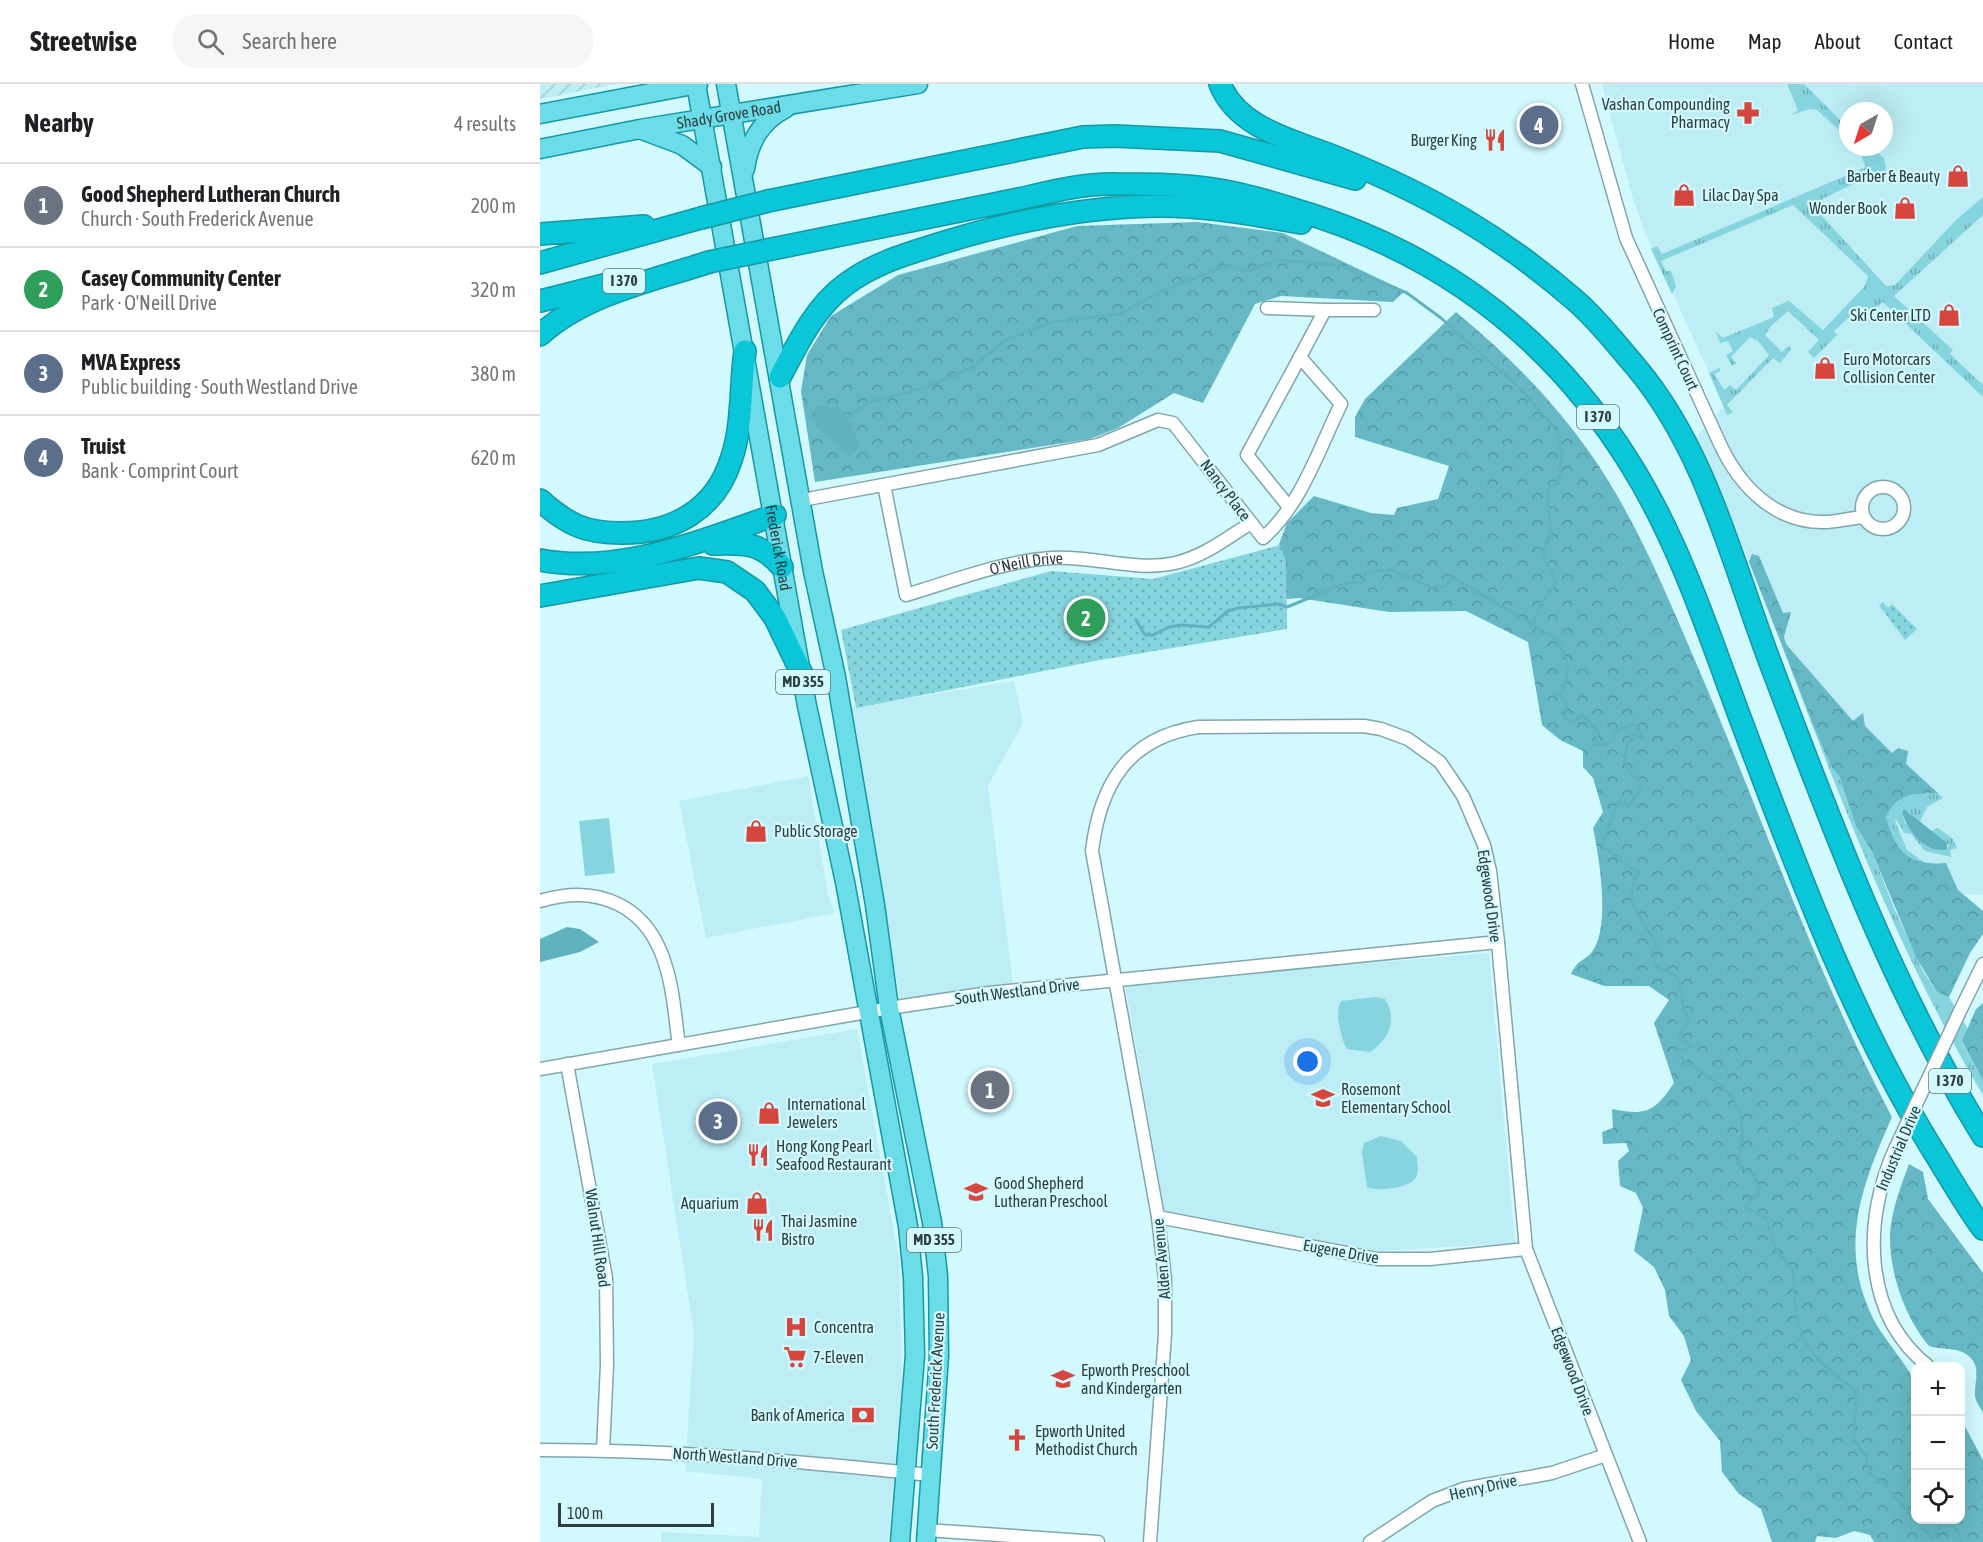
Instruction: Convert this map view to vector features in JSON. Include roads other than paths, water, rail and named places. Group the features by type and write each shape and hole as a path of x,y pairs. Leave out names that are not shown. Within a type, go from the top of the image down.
{"highway":[{"path":"1220,84 1223,92 1250,121 1412,188 1456,212 1503,243 1579,303 1638,370 1675,422 1713,499 1744,594"},
{"name":"I 370","path":"540,263 768,201 1083,137 1115,136 1220,141 1344,174 1450,221 1542,287 1587,330 1634,386 1672,440 1744,594 1827,814 1875,926 1926,1037 1983,1136"},
{"name":"I 370","path":"540,301 709,262 1089,185 1115,184 1214,189 1331,220 1369,235 1425,262 1512,324 1552,363 1596,414 1631,465 1659,515 1709,632 1800,873 1879,1053 1918,1128 1983,1229"},
{"path":"780,377 819,311 845,285 890,259 1006,224 1094,209 1158,206 1247,214 1369,235"},
{"path":"540,234 694,220"},
{"path":"540,335 553,323 610,295 709,262"},
{"path":"540,500 578,526 600,533 644,533 670,527 701,509 716,493 731,460 738,426 740,387 746,351"},
{"path":"540,560 592,564 668,551 775,515"},
{"path":"691,544 735,543 762,548 782,567"},
{"path":"540,596 699,568 727,572 755,591 775,618 802,674"}],"main road":[{"name":"Frederick Road","path":"697,84 775,515 782,567 869,1011"},
{"path":"540,114 657,88 697,84"},
{"name":"Frederick Road","path":"726,84 874,898 889,1008"},
{"name":"Shady Grove Road","path":"540,149 640,129 918,84"},
{"path":"743,179 747,150 758,130 774,115 794,105"},
{"path":"640,129 682,145 712,167"},
{"path":"775,515 802,500"},
{"name":"South Frederick Avenue","path":"889,1008 932,1222 938,1276 939,1356 927,1536"},
{"name":"South Frederick Avenue","path":"869,1011 908,1226 914,1277 915,1355 900,1542"}],"street":[{"name":"Comprint Court","path":"1582,84 1626,238 1720,444 1737,476 1757,497 1789,514 1827,522 1864,517"},
{"path":"1267,308 1374,310"},
{"path":"1290,507 1247,455 1325,310"},
{"name":"Nancy Place","path":"884,485 1098,445 1158,420 1173,423 1263,538 1277,526 1290,507 1341,404 1300,357"},
{"path":"802,500 884,485"},
{"name":"O'Neill Drive","path":"884,485 906,594 1025,561 1054,558 1153,565 1173,563 1196,556 1251,523"},
{"name":"Edgewood Drive","path":"1113,979 1092,851 1096,819 1105,793 1124,764 1145,747 1166,735 1198,727 1364,726 1381,729 1408,739 1428,752 1450,775 1474,818 1490,871 1526,1249 1640,1542"},
{"path":"540,901 563,894 586,894 610,900 630,911 648,927 667,967 680,1045"},
{"name":"South Westland Drive","path":"540,1069 889,1008 1113,979 1498,942"},
{"name":"Industrial Drive","path":"1924,1362 1907,1345 1896,1328 1878,1286 1873,1257 1875,1205 1895,1149 1983,964"},
{"name":"Alden Avenue","path":"1113,979 1158,1217 1165,1279 1165,1334 1150,1542"},
{"name":"Walnut Hill Road","path":"567,1064 606,1278 607,1365 603,1450"},
{"name":"Eugene Drive","path":"1158,1217 1378,1258 1430,1258 1526,1249"},
{"name":"North Westland Drive","path":"540,1450 699,1454 930,1475"},
{"name":"Henry Drive","path":"1370,1542 1432,1501 1463,1489 1552,1473 1606,1455"},
{"path":"927,1536 1098,1542"}],"waterway":[{"path":"847,418 870,402 927,387 973,367 1005,340 1052,322 1119,314 1167,289 1227,265 1248,271 1277,260 1339,265 1407,293 1441,318 1513,382 1559,435 1562,454 1559,481 1547,489 1551,535 1542,552 1556,582 1540,605 1532,627"},
{"path":"1136,620 1145,635 1153,635 1169,627 1181,625 1209,627 1228,611 1238,608 1279,604 1287,607 1346,583 1364,582 1366,572 1392,570 1430,587 1445,587 1453,577 1556,639 1564,653 1567,666 1566,680 1561,695 1566,704 1565,718 1572,723 1582,715 1599,733 1594,745 1606,744 1612,740 1619,729 1635,724 1642,737 1632,735 1625,760 1629,771 1639,780 1640,790 1629,806 1618,802 1602,845 1630,868 1639,871 1634,882 1633,901 1635,909 1657,944 1651,954 1656,966 1677,977 1689,1021 1679,1037 1692,1045 1686,1050 1678,1049 1677,1055 1723,1087 1739,1109 1742,1141 1738,1165 1754,1174 1760,1194 1750,1200 1747,1208 1766,1218 1775,1248 1793,1271 1796,1316 1805,1342 1820,1362 1856,1391 1854,1440 1866,1456 1870,1473 1884,1484 1933,1540 1942,1524 1955,1526 1962,1542"}],"place":[{"name":"Vashan Compounding Pharmacy","path":"1748,113"},
{"name":"Truist","path":"1539,125"},
{"name":"Burger King","path":"1495,140"},
{"name":"Barber & Beauty","path":"1958,176"},
{"name":"Lilac Day Spa","path":"1684,195"},
{"name":"Wonder Book","path":"1905,208"},
{"name":"Ski Center LTD","path":"1949,315"},
{"name":"Euro Motorcars Collision Center","path":"1825,368"},
{"name":"Casey Community Center","path":"1086,618"},
{"name":"Public Storage","path":"756,831"},
{"name":"Good Shepherd Lutheran Church","path":"990,1090"},
{"name":"Rosemont Elementary School","path":"1323,1098"},
{"name":"International Jewelers","path":"769,1113"},
{"name":"MVA Express","path":"718,1121"},
{"name":"Hong Kong Pearl Seafood Restaurant","path":"758,1155"},
{"name":"Good Shepherd Lutheran Preschool","path":"976,1192"},
{"name":"Aquarium","path":"757,1203"},
{"name":"Thai Jasmine Bistro","path":"763,1230"},
{"name":"Concentra","path":"796,1327"},
{"name":"7-Eleven","path":"795,1357"},
{"name":"Epworth Preschool and Kindergarten","path":"1063,1379"},
{"name":"Bank of America","path":"863,1415"},
{"name":"Epworth United Methodist Church","path":"1017,1440"}]}
